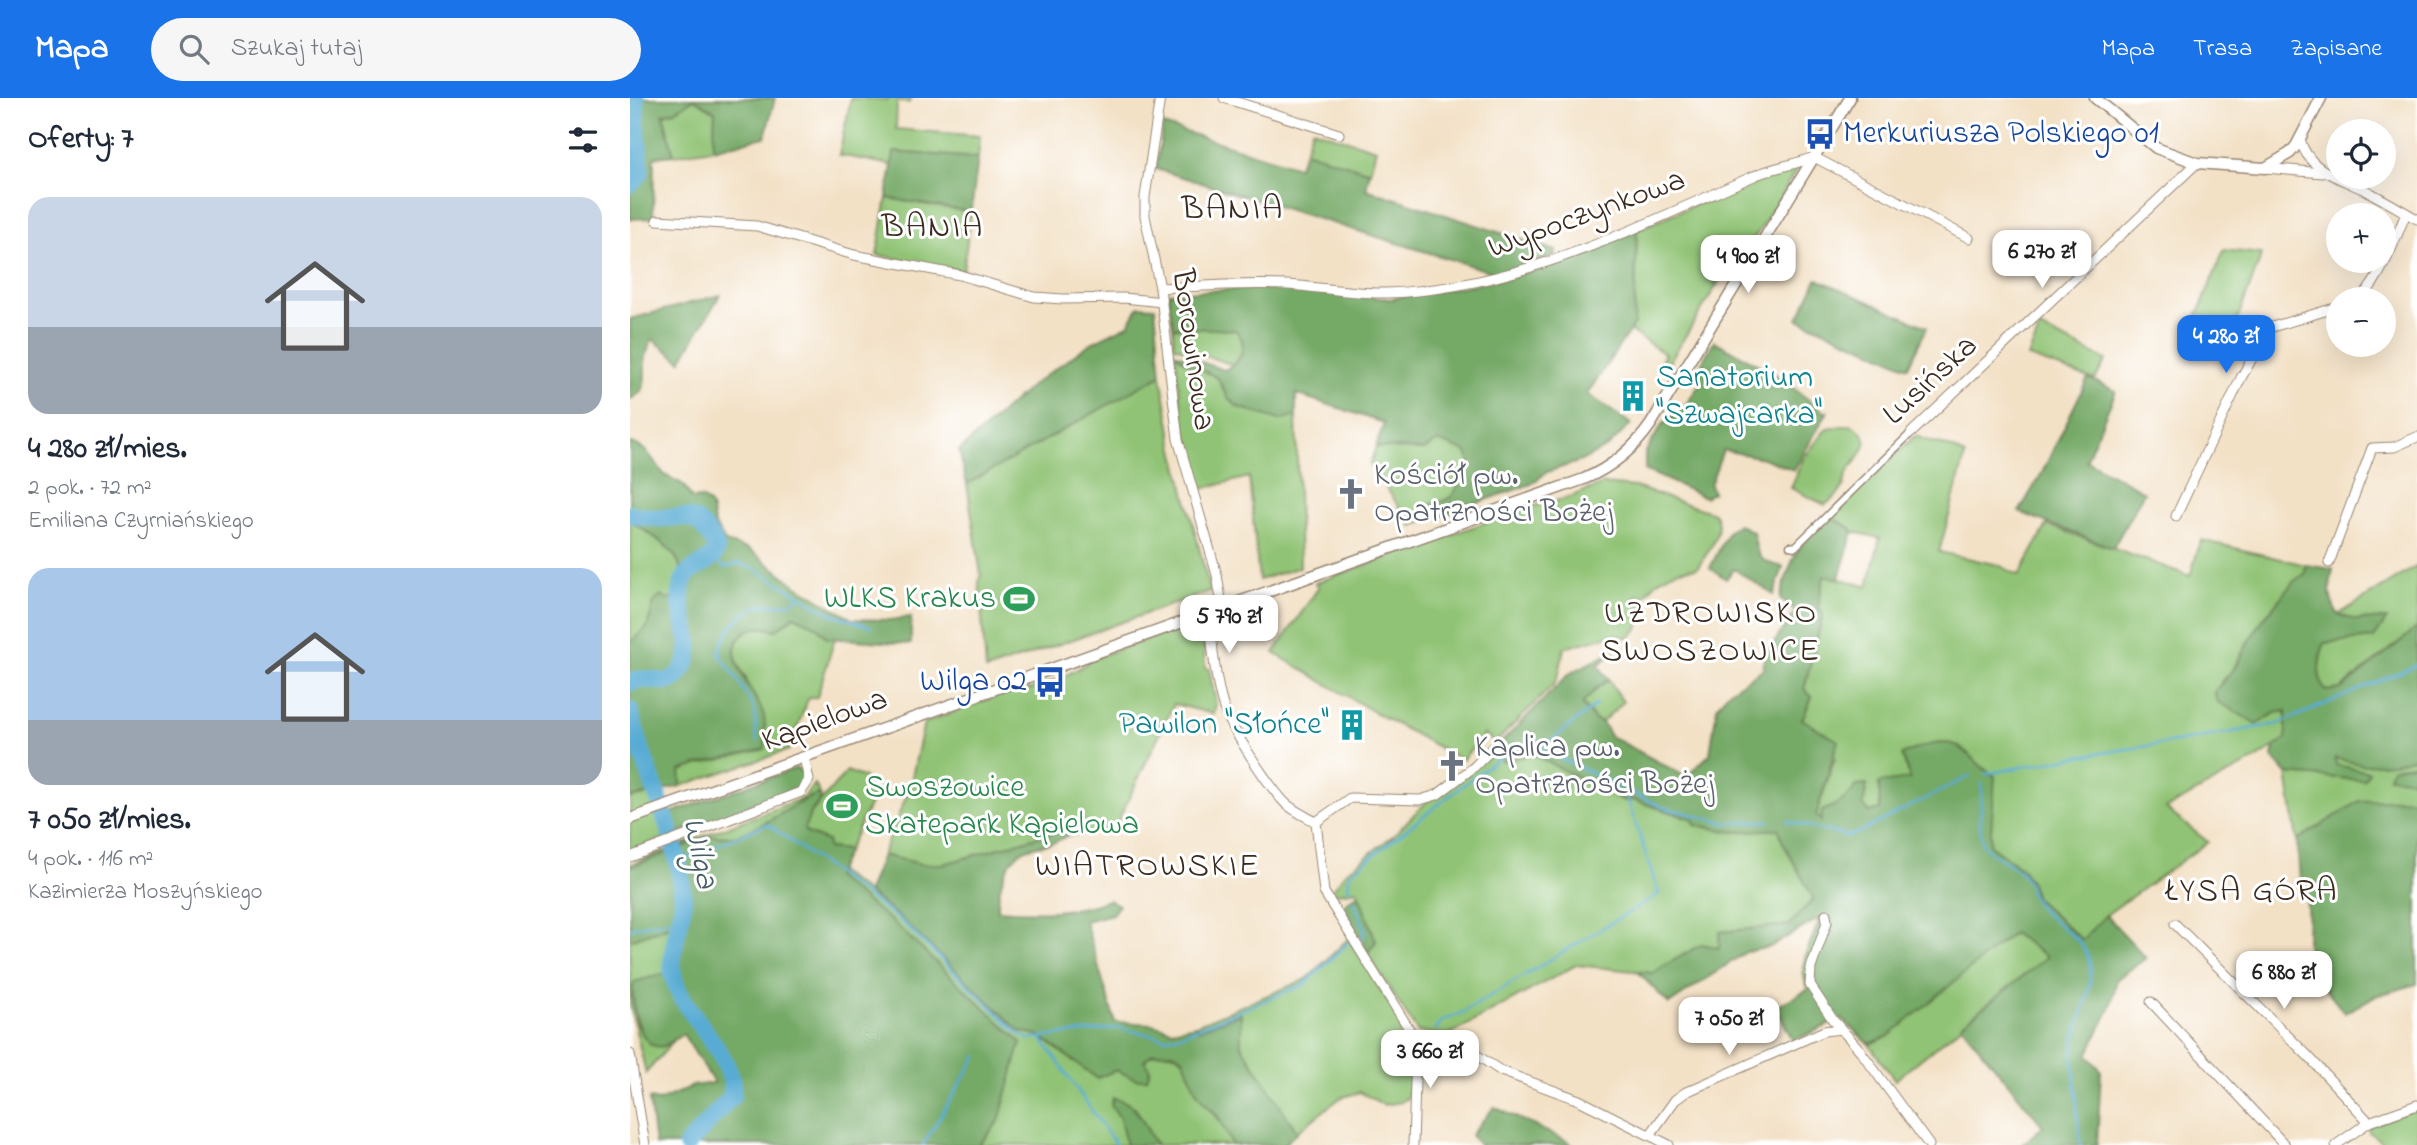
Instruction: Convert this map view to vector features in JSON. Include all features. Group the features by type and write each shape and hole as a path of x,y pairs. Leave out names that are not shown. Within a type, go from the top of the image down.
{"street":[{"name":"Borowinowa","path":"1160,98 1144,206 1160,288 1178,439 1217,575 1222,606"},
{"path":"1224,98 1339,134"},
{"name":"Kąpielowa","path":"630,819 1584,479 1605,469 1638,441 1656,416 1850,98"},
{"path":"2095,98 2157,148 2197,163 2326,174"},
{"path":"2265,168 2290,153 2321,98"},
{"path":"2300,139 2309,158 2326,173"},
{"name":"Wypoczynkowa","path":"1160,288 1234,284 1286,285 1387,293 1445,287 1508,275 1671,214 1758,174 1814,157"},
{"path":"1814,157 1969,238"},
{"name":"Lusińska","path":"1790,546 1794,547 2197,163"},
{"path":"2363,189 2417,219"},
{"path":"2370,287 2393,247 2406,213"},
{"path":"657,220 757,226 854,255 960,275 1034,297 1124,298 1162,302"},
{"path":"2176,516 2241,378 2269,328 2326,311"},
{"path":"2329,563 2372,448 2394,447 2417,437"},
{"path":"1209,611 1216,672 1222,703 1228,716 1262,774 1286,804 1315,822"},
{"path":"1315,822 1350,798 1420,800 1437,795 1474,767 1497,744"},
{"path":"630,857 801,792 809,780 804,757"},
{"path":"1315,822 1324,892 1414,1037 1416,1051 1413,1145"},
{"path":"1826,914 1828,922 1811,968 1810,985 1929,1145"},
{"path":"2175,924 2308,1056 2369,1122"},
{"path":"2151,1002 2285,1145"},
{"path":"1650,1135 1675,1100 1686,1092 1824,1031 1841,1030"},
{"path":"1414,1037 1447,1040 1461,1045 1501,1071 1579,1100 1669,1145"},
{"path":"630,1054 645,1145"},
{"path":"2336,1145 2369,1122 2417,1105"}],"green space":[{"path":"630,98 775,98 765,137 713,149 715,111 694,99 675,111 663,114 674,155 654,157 653,218 630,219"},
{"path":"851,98 911,98 909,103 897,102 896,129 980,136 978,158 895,152 892,165 839,155"},
{"path":"694,99 715,112 713,149 674,155 663,114 675,111"},
{"path":"1163,125 1298,167 1305,151 1370,172 1366,189 1556,251 1556,255 1498,274 1156,169"},
{"path":"1312,129 1376,149 1370,172 1305,151"},
{"path":"894,152 978,158 971,212 887,198"},
{"path":"1798,167 1766,220 1738,257 1727,267 1729,258 1713,252 1705,261 1703,270 1715,284 1716,276 1725,272 1666,367 1660,363 1665,354 1629,330 1634,324 1637,230 1763,175"},
{"path":"887,198 971,212 963,271 877,255"},
{"path":"1637,230 1634,324 1587,394 1631,424 1609,446 1581,461 1547,472 1531,484 1418,524 1427,505 1454,494 1470,462 1467,452 1438,441 1424,450 1376,447 1384,423 1296,394 1296,416 1280,420 1238,407 1228,398 1218,378 1184,361 1175,353 1224,370 1235,363 1243,347 1240,335 1235,330 1173,327 1168,293 1275,287 1390,299 1510,278"},
{"path":"2224,250 2262,254 2235,326 2200,326 2196,319"},
{"path":"1817,279 1927,327 1908,367 1798,319"},
{"path":"720,295 681,361 652,339 646,358 643,388 630,399 630,319"},
{"path":"1139,306 1155,307 1161,375 967,484 959,451 1031,386 1091,343 1128,325"},
{"path":"1173,327 1235,330 1242,343 1240,356 1234,365 1174,346"},
{"path":"2040,328 2106,360 2095,380 2028,357"},
{"path":"1714,341 1772,372 1826,413 1828,411 1794,470 1763,458 1723,450 1710,485 1713,492 1705,497 1645,470 1645,453 1662,425 1685,406 1699,385 1702,362"},
{"path":"1175,353 1184,361 1218,378 1224,391 1238,407 1280,420 1296,416 1300,567 1259,580 1249,477 1201,489 1183,422"},
{"path":"1161,375 1174,449 1210,591 986,670 979,581 981,575 967,484"},
{"path":"2088,378 2116,391 2086,460 2144,492 2113,548 2019,512 2042,473"},
{"path":"1852,425 1864,437 1864,449 1848,472 1839,493 1825,505 1791,488 1803,459 1827,428"},
{"path":"1915,436 1954,449 1965,456 1939,552 1999,565 2019,576 2047,525 2190,576 2201,540 2306,565 2305,574 2267,615 2234,668 2221,682 2267,719 2275,713 2286,711 2286,739 2258,758 2166,809 2208,842 2106,915 2082,940 2036,899 2031,883 2022,869 1990,845 1984,771 1958,746 1902,756 1910,779 1880,810 1870,813 1850,795 1842,802 1822,811 1821,822 1816,815 1835,758 1802,719 1812,697 1804,689 1823,616 1818,605 1824,575 1868,586 1880,538 1853,532 1851,528 1828,516"},
{"path":"1438,441 1467,452 1470,461 1454,494 1427,505 1418,524 1412,526 1370,464 1376,447 1424,450"},
{"path":"630,443 645,451 665,475 684,486 692,499 701,498 709,503 714,524 725,542 750,550 797,586 852,619 891,620 911,617 911,644 827,638 816,626 794,616 776,630 749,630 736,644 735,653 741,673 764,714 765,749 680,771 681,786 630,798 630,643 647,627 654,602 661,596 668,600 676,593 681,582 681,572 679,562 666,546 630,521"},
{"path":"1603,484 1635,487 1714,513 1718,526 1714,541 1697,568 1674,572 1661,579 1645,596 1636,595 1635,599 1644,602 1639,627 1629,638 1615,634 1564,648 1555,683 1495,743 1485,734 1462,760 1274,653 1319,587 1315,583 1529,507 1564,499"},
{"path":"1828,516 1851,528 1853,532 1839,578 1824,576 1818,605 1823,615 1804,689 1812,697 1802,719 1838,741 1816,815 1821,821 1822,811 1841,802 1856,786 1867,785 1863,805 1870,813 1880,810 1879,783 1910,779 1902,755 1928,745 1956,745 1995,776 1990,845 2022,869 2031,883 2036,899 2082,940 2106,915 2146,958 2117,979 2110,1009 2087,1055 2101,1070 2097,1145 2022,1145 2043,1126 1961,1025 2047,957 2013,933 1889,1036 1869,1044 1842,1019 1793,1041 1776,1007 1809,989 1803,971 1804,962 1820,918 1770,947 1746,952 1669,1004 1637,971 1652,973 1702,944 1719,948 1720,932 1789,925 1814,899 1782,841 1779,829 1734,832 1695,825 1693,819 1631,799 1622,800 1532,754 1504,761 1496,748 1569,674 1612,651 1614,653 1598,665 1609,680 1582,704 1595,720 1602,722 1610,736 1686,777 1710,754 1717,707 1728,692 1763,669 1764,657 1796,611 1780,599 1788,573 1802,544"},
{"path":"630,521 661,542 679,562 683,573 682,584 675,596 652,611 647,627 630,643"},
{"path":"1738,524 1753,532 1763,560 1783,567 1774,595 1734,569 1726,579 1710,568 1728,532"},
{"path":"2306,565 2333,569 2330,593 2338,615 2355,620 2387,619 2374,638 2324,643 2319,673 2326,691 2341,689 2417,628 2417,757 2393,763 2363,765 2335,758 2336,765 2369,772 2364,780 2287,774 2272,757 2274,747 2286,739 2286,711 2275,713 2257,724 2218,702 2214,692 2238,664 2262,621 2294,581 2305,574"},
{"path":"2417,566 2417,628 2340,689 2326,691 2319,673 2324,643 2373,638 2386,619 2355,620 2338,615"},
{"path":"794,616 817,626 827,638 835,638 817,697 808,699 789,750 681,786 680,771 697,765 747,680 735,657 734,650 739,638 755,626 776,630"},
{"path":"1194,623 1206,627 1205,668 1209,669 1216,703 1214,714 1174,704 1114,829 1066,836 1067,828 944,864 921,864 882,855 909,790 924,723 1006,693 1031,689 1059,679 1086,664 1088,660"},
{"path":"1609,680 1623,702 1602,722 1595,720 1582,703"},
{"path":"1494,750 1502,761 1532,754 1622,800 1630,799 1693,819 1695,825 1734,832 1779,828 1782,841 1814,899 1789,925 1720,932 1719,948 1702,944 1652,973 1576,965 1449,1035 1418,1032 1367,954 1376,941 1357,890 1331,892 1345,873 1394,835 1428,800"},
{"path":"2417,757 2417,763 2392,768 2389,777 2417,780 2417,804 2410,799 2360,801 2297,840 2287,774 2363,780 2369,772 2335,765 2335,758 2376,764"},
{"path":"2417,763 2417,780 2389,777 2392,768"},
{"path":"796,768 804,772 804,779 798,788 666,838 659,817"},
{"name":"Swoszowice Skatepark Kąpielowa","path":"847,771 865,778 874,795 848,850 828,848 827,841 807,833 804,829 810,814"},
{"path":"815,784 820,794 755,828 735,836 708,837 630,867 630,864 803,798"},
{"path":"652,794 666,838 630,851 630,798"},
{"path":"820,794 821,799 811,812 804,829 807,833 827,841 828,848 848,850 835,877 894,923 1021,1042 999,1121 979,1145 655,1145 649,1099 659,1101 693,1086 714,1083 683,1034 664,1046 655,1046 642,1033 638,1023 633,1000 634,982 667,973 675,924 630,940 630,867 708,837 732,837"},
{"path":"2410,799 2417,804 2417,984 2375,996 2345,1013 2320,981 2309,959 2307,901 2305,893 2301,893 2297,840 2360,801"},
{"path":"1068,828 1062,839 1029,848 1014,858 1001,883 998,910 1054,911 1109,900 1119,905 1112,914 1085,921 1115,1022 1152,1024 1172,1030 1196,1025 1198,1030 1241,1013 1241,1045 1297,1132 1284,1145 1232,1145 1217,1115 1196,1091 1183,1058 1173,1052 1153,1053 1144,1060 1150,1069 1147,1079 1136,1079 1116,1070 1097,1078 1038,1035 1020,1031 901,919 868,892 882,855 921,864 944,864"},
{"path":"838,872 910,928 1020,1031 1038,1035 1097,1078 1116,1070 1136,1079 1151,1056 1171,1053 1180,1056 1185,1061 1197,1092 1223,1126 1232,1145 1156,1145 1135,1107 1113,1098 1111,1105 1120,1118 1126,1145 979,1145 999,1121 834,877"},
{"path":"1359,895 1376,941 1367,954 1343,910 1346,902"},
{"path":"675,923 667,973 634,982 633,987 633,1005 638,1028 663,1046 676,1038 646,1073 630,1006 630,940"},
{"path":"2012,933 2048,956 1895,1080 1869,1044 1889,1036"},
{"path":"1349,938 1409,1036 1412,1094 1401,1102 1384,1105 1360,1092 1340,1098 1297,1132 1241,1045 1198,1031 1196,1025 1307,979"},
{"path":"1113,1098 1122,1100 1135,1109 1156,1145 1126,1145 1120,1118 1111,1105"},
{"path":"1494,1107 1572,1145 1479,1145 1471,1135"},
{"path":"2417,1110 2417,1145 2385,1145 2369,1132 2369,1127"}],"waterway":[{"name":"Wilga","path":"630,184 640,174 636,98"},
{"name":"Wilga","path":"630,514 658,518 690,518 704,528 716,546 712,557 690,572 682,585 682,612 689,639 685,665 674,679 668,681 643,679 630,683"},
{"path":"713,558 725,568 738,563 755,569 827,612 871,627"},
{"path":"757,742 755,710 719,654 721,646 734,624 747,612 763,605 786,604 799,596"},
{"path":"1985,774 2278,724 2417,665"},
{"path":"1539,750 1596,705"},
{"name":"Wilga","path":"630,711 670,834 680,874 683,900 672,959 674,979 679,993 719,1052 732,1081 732,1096 687,1145"},
{"path":"1349,890 1348,878 1353,871 1484,769 1504,755 1516,751 1539,750 1552,754 1662,807 1726,823 1769,821"},
{"path":"1787,821 1847,836 1860,832 1970,776"},
{"path":"1982,784 1980,829 1983,844 1991,853 2020,871 2029,884"},
{"path":"1436,1029 1442,1021 1462,1013 1659,894 1625,791"},
{"path":"678,862 769,825 901,921 1018,1033 1028,1039 1117,1028 1166,1038 1183,1034 1305,984 1348,943"},
{"path":"2029,887 2042,910 2080,943 2087,953 2090,965 2088,995 2073,1049 2081,1145"},
{"path":"1354,901 1365,930 1362,939"},
{"path":"630,928 680,918"},
{"path":"1042,1039 1116,1145"},
{"path":"923,1145 977,1056"}],"place":[{"name":"Merkuriusza Polskiego 01","path":"1820,134"},
{"name":"Sanatorium \"Szwajcarka\"","path":"1633,396"},
{"name":"Kościół pw. Opatrzności Bożej","path":"1351,494"},
{"name":"WLKS Krakus","path":"1019,599"},
{"name":"Wilga 02","path":"1050,682"},
{"name":"Pawilon \"Słońce\"","path":"1352,725"},
{"name":"Kaplica pw. Opatrzności Bożej","path":"1452,766"},
{"name":"Swoszowice Skatepark Kąpielowa","path":"842,806"}],"district":[{"name":"BANIA","path":"1233,210"},
{"name":"BANIA","path":"933,228"},
{"name":"UZDROWISKO SWOSZOWICE","path":"1711,633"},
{"name":"WIATROWSKIE","path":"1148,867"},
{"name":"ŁYSA GÓRA","path":"2252,892"}]}
